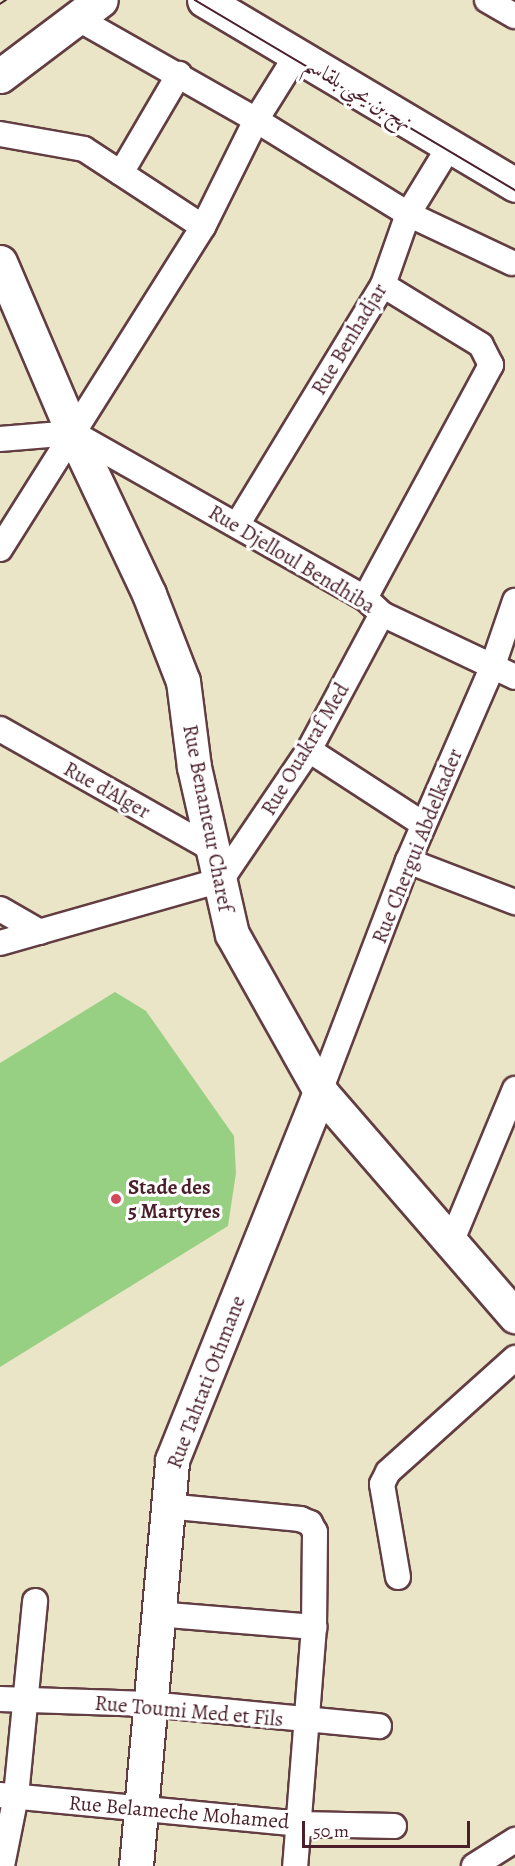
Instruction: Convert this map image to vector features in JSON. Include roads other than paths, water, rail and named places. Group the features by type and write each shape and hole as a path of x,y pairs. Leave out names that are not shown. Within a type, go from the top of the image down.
{"main road":[{"name":"نهج بن يحيى بلقاسم","path":"204,0 515,185"},
{"path":"0,76 88,8"},
{"name":"Rue Benanteur Charef","path":"0,262 73,433 150,594 183,681 195,767 232,934 320,1091 450,1245 515,1316"},
{"name":"Rue Tahtati Othmane","path":"136,1866 156,1614 172,1460 320,1091"}],"street":[{"path":"487,0 515,16"},
{"path":"88,8 179,74 408,214 512,263"},
{"path":"0,549 203,227 256,120 296,56"},
{"path":"121,173 179,74"},
{"path":"0,134 84,149 203,227"},
{"name":"Rue Benhadjar","path":"237,525 383,285 408,214 449,147"},
{"name":"Rue Ouakraf Med","path":"218,865 309,750 374,606 491,365 481,345 383,285"},
{"path":"0,440 73,433"},
{"name":"Rue Djelloul Bendhiba","path":"73,433 237,525 374,606 492,668 515,676"},
{"name":"Rue Chergui Abdelkader","path":"320,1091 423,824 492,668 515,601"},
{"name":"Rue d'Alger","path":"0,729 218,865"},
{"path":"309,750 423,824"},
{"path":"408,861 515,902"},
{"path":"1,943 39,932 218,865"},
{"path":"0,909 39,932"},
{"path":"450,1245 515,1089"},
{"path":"398,1577 382,1484 388,1473 515,1358"},
{"path":"166,1506 310,1523 315,1532 314,1627 296,1866"},
{"path":"2,1866 8,1796 26,1700 35,1601"},
{"path":"156,1614 314,1627"},
{"name":"Rue Toumi Med et Fils","path":"0,1699 149,1704 307,1721 379,1726"},
{"name":"Rue Belameche Mohamed","path":"8,1796 299,1824 394,1826"},
{"path":"474,1866 515,1840"}],"tram line":[{"path":"0,4 6,0"},
{"path":"195,0 515,190"}],"place":[{"name":"Stade des 5 Martyres","path":"116,1199"}]}
